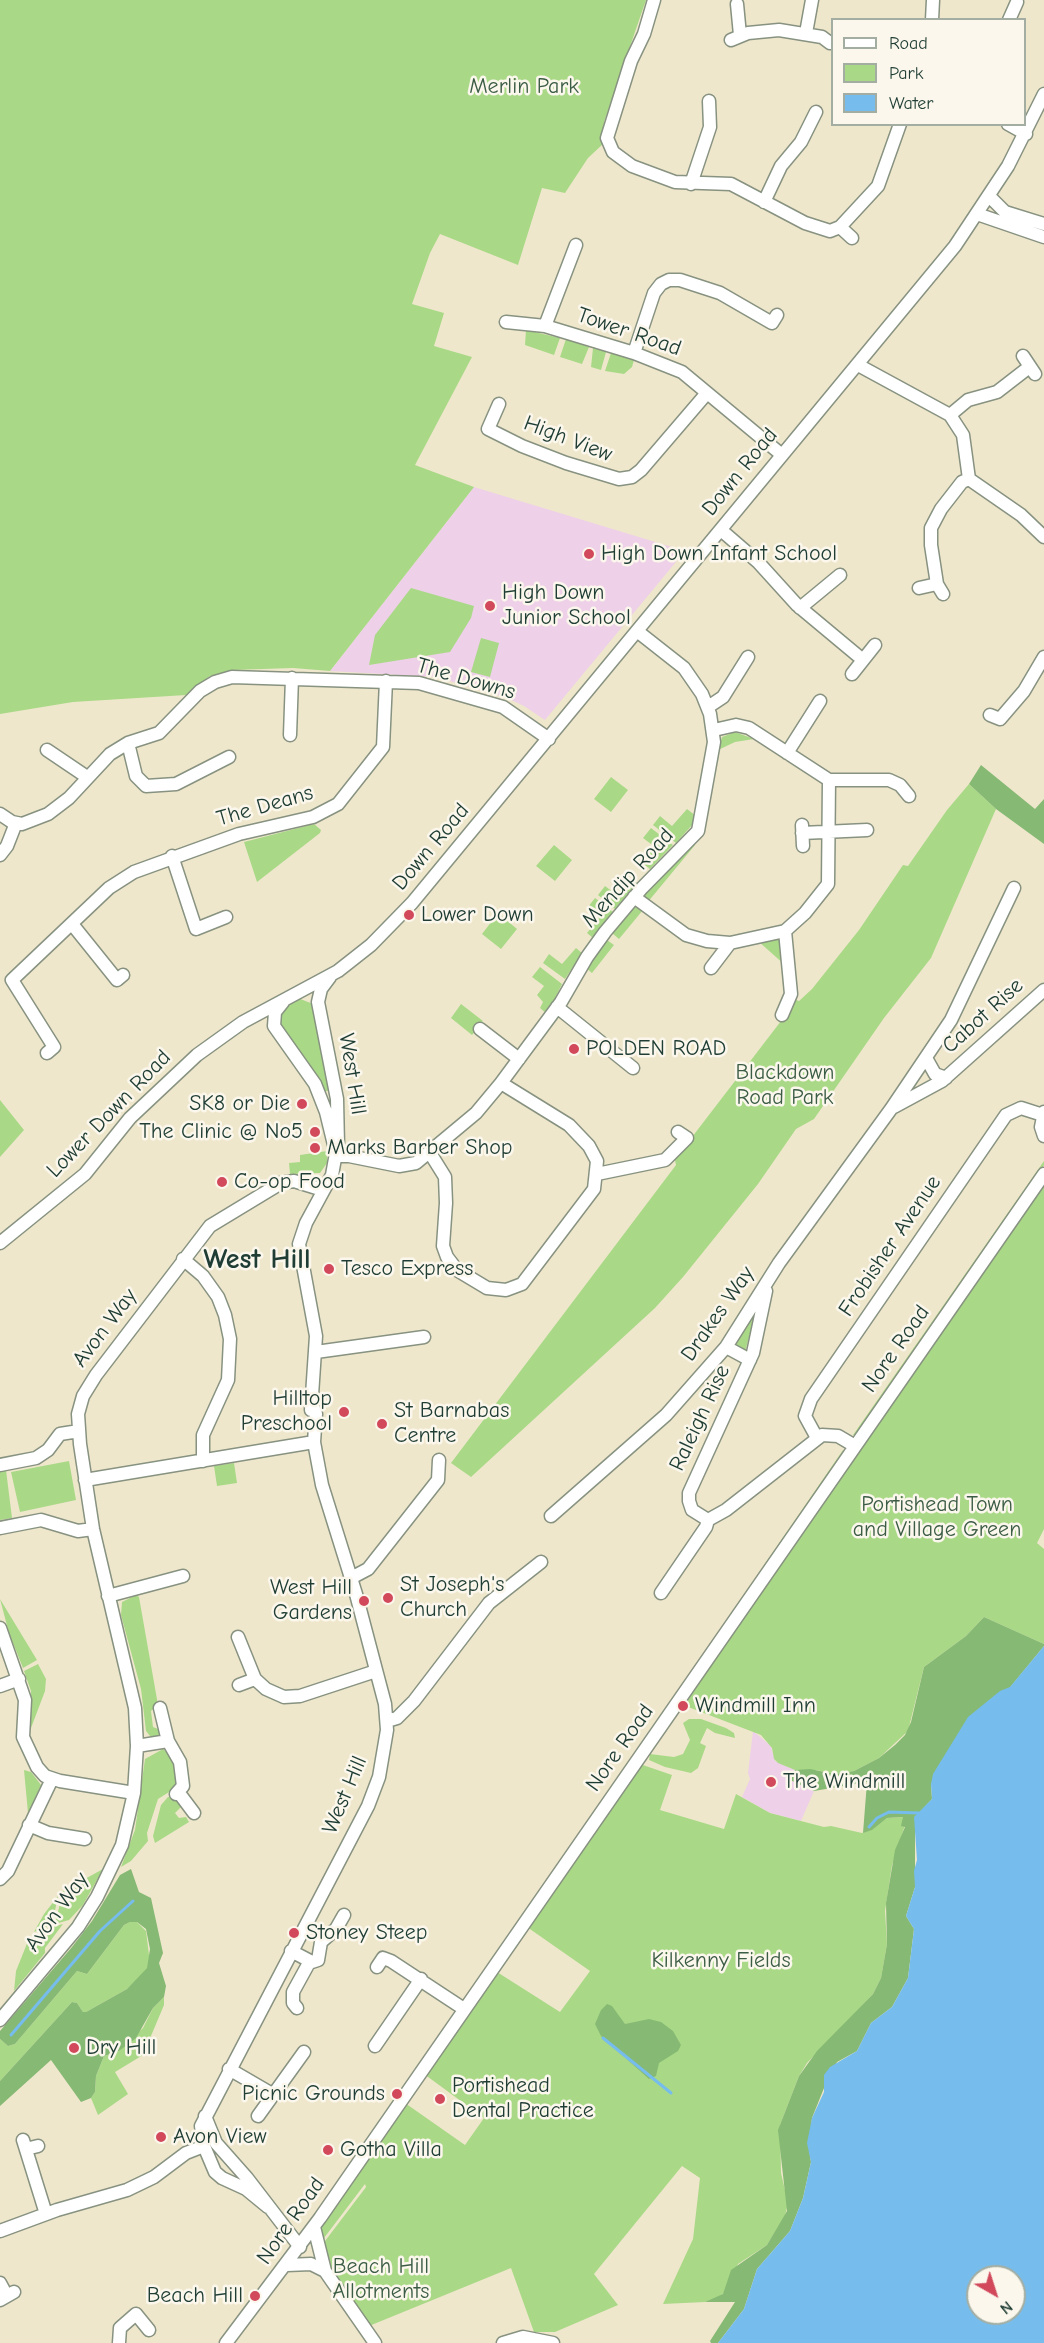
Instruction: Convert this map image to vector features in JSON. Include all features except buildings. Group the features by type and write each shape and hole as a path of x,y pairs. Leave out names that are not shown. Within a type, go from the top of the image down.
{"street":[{"path":"654,0 644,34 631,61 607,141 613,152 632,166 668,180 691,184 731,184 814,227 830,231 840,227 878,186 899,126"},
{"path":"806,33 812,0"},
{"path":"932,18 933,0"},
{"path":"1010,18 1020,1"},
{"path":"737,4 735,38 764,30 806,33 822,37 830,44"},
{"name":"Down Road","path":"286,999 332,975 371,945 395,922 549,739 955,246 989,196 1026,134 1044,94"},
{"path":"691,184 716,113 708,100"},
{"path":"764,202 781,166 801,142 809,116"},
{"path":"1012,126 1026,134"},
{"path":"989,196 1005,212 1044,224"},
{"path":"977,214 1044,237"},
{"path":"840,227 852,238"},
{"path":"545,327 574,250 559,252"},
{"path":"634,353 654,293 661,284 669,280 680,280 720,293 772,323"},
{"name":"Tower Road","path":"506,322 545,327 634,353 682,372 782,455"},
{"path":"858,364 950,415 963,435 969,479 1021,515 1044,537"},
{"path":"950,415 968,400 997,392 1028,366"},
{"name":"High View","path":"499,404 486,434 566,464 606,477 623,479 634,475 646,464 707,393"},
{"path":"919,588 940,589 931,545 932,526 941,508 961,483 969,479"},
{"path":"721,530 754,558 801,608 863,660"},
{"path":"801,608 827,580 840,575"},
{"name":"Mendip Road","path":"336,1154 402,1166 416,1163 430,1153 479,1109 501,1083 557,1007 587,957 634,897 698,831 714,730 708,706 684,668 637,631"},
{"path":"852,674 875,645"},
{"path":"708,706 723,697 748,657"},
{"path":"998,719 1024,691 1044,657"},
{"name":"The Downs","path":"15,823 26,824 48,814 69,798 110,754 128,743 159,733 172,723 193,697 215,682 236,677 386,681 429,685 503,706 549,739"},
{"path":"290,735 292,678"},
{"name":"The Deans","path":"54,1048 6,982 120,880 172,856 239,834 313,817 338,804 383,747 386,681"},
{"path":"787,753 820,701"},
{"path":"714,730 729,726 744,726 829,780 889,780 900,785 909,796"},
{"path":"128,743 135,772 140,784 145,786 174,785 227,763"},
{"path":"53,750 87,777"},
{"path":"634,897 686,935 707,941 730,943 785,931 805,913 828,884 829,780"},
{"path":"0,814 15,823 7,846 0,855"},
{"path":"802,835 867,830"},
{"path":"172,856 191,930 226,917"},
{"name":"Drakes Way","path":"551,1516 666,1415 726,1347 770,1278 926,1058 965,996 995,916 1014,888"},
{"path":"72,924 117,980"},
{"path":"782,1015 791,994 785,931"},
{"path":"711,968 730,943"},
{"path":"243,1022 261,1018 274,1026 275,1012 286,999 305,996 318,1002 324,984 332,975"},
{"name":"Cabot Rise","path":"926,1058 935,1074 946,1078 1044,990"},
{"name":"Lower Down Road","path":"0,1243 92,1167 130,1118 182,1068 243,1022 286,999"},
{"name":"West Hill","path":"268,2207 246,2189 219,2175 210,2163 200,2132 229,2069 374,1790 383,1761 387,1721 351,1578 326,1504 310,1417 316,1326 299,1250 302,1233 334,1167 340,1130 337,1100 318,1002"},
{"path":"557,1007 633,1068"},
{"name":"West Hill","path":"274,1026 307,1071 323,1102 336,1154"},
{"path":"480,1029 519,1059"},
{"name":"Drakes Way","path":"891,1109 946,1078"},
{"path":"430,1153 445,1177 447,1203 443,1246 446,1255 457,1270 485,1287 498,1290 517,1287 527,1279 594,1189 597,1174 596,1157 578,1133 501,1083"},
{"path":"323,1102 337,1100"},
{"name":"Frobisher Avenue","path":"817,1438 805,1416 811,1399 1006,1115 1021,1108 1043,1114"},
{"path":"1043,1114 1041,1127 1044,1136"},
{"path":"597,1174 665,1160 687,1138 678,1132"},
{"name":"Nore Road","path":"225,2343 300,2247 1044,1174"},
{"name":"Avon Way","path":"0,2020 78,1927 98,1897 122,1845 134,1793 137,1746 131,1687 93,1529 79,1431 80,1404 86,1389 210,1226 272,1187 294,1181 323,1190"},
{"path":"183,1259 203,1276 218,1297 230,1339 228,1380 202,1435 203,1461"},
{"name":"Raleigh Rise","path":"708,1520 700,1517 691,1508 689,1493 750,1360 770,1278"},
{"path":"316,1352 424,1337"},
{"name":"Raleigh Rise","path":"726,1347 750,1360"},
{"path":"0,1465 36,1458 48,1450 60,1434 79,1431"},
{"path":"661,1593 706,1527 708,1520 726,1510 817,1438 832,1434 855,1446"},
{"path":"85,1480 203,1461 315,1436"},
{"path":"351,1578 368,1569 438,1480 439,1460"},
{"path":"0,1528 41,1520 78,1531 93,1529"},
{"path":"387,1721 399,1717 414,1701 487,1605 537,1566 524,1560"},
{"path":"108,1596 163,1587 183,1576"},
{"path":"0,1628 25,1702 23,1731 26,1746 34,1764 52,1779 134,1793"},
{"path":"238,1637 255,1679 270,1691 284,1697 295,1697 376,1671"},
{"path":"0,1686 19,1679"},
{"path":"239,1684 255,1679"},
{"path":"160,1708 168,1741 180,1762 183,1786 178,1793 188,1811"},
{"path":"137,1746 168,1741"},
{"path":"0,1879 8,1871 52,1779"},
{"path":"29,1825 48,1833 76,1840"},
{"path":"291,1951 310,1961 318,1960 321,1942 337,1928 344,1915"},
{"path":"377,1967 383,1958 421,1979 464,2009"},
{"path":"297,2008 292,2002 293,1992 310,1961"},
{"path":"375,2046 421,1979"},
{"path":"258,2116 272,2094 301,2058"},
{"path":"229,2069 272,2094"},
{"name":"West Hill","path":"206,2116 216,2143 300,2247"},
{"path":"29,2145 46,2214"},
{"path":"0,2231 137,2186 186,2153 204,2146"},
{"path":"314,2227 325,2271 375,2343"},
{"path":"287,2265 311,2264 325,2271"},
{"path":"0,2283 7,2296"},
{"path":"118,2343 120,2328 136,2314 149,2330"},
{"path":"503,2343 523,2337 553,2343"}],"shaded area":[{"name":"High Down Junior School","path":"474,487 685,551 545,720 507,698 436,677 330,671"},
{"path":"753,1731 771,1746 775,1761 795,1770 791,1780 814,1791 801,1821 770,1813 742,1797 750,1779 748,1773"}],"green space":[{"name":"Merlin Park","path":"0,0 646,0 604,122 603,144 588,158 565,193 542,188 518,265 440,234 430,253 412,304 444,313 434,346 472,357 415,465 474,487 330,671 293,668 232,670 210,676 186,695 73,702 0,714"},
{"path":"526,330 560,338 554,355 525,345"},
{"path":"566,339 589,347 582,364 560,357"},
{"path":"593,348 606,352 601,370 591,367"},
{"path":"611,353 634,360 632,367 624,374 605,371"},
{"path":"411,588 474,606 471,618 450,652 369,665 375,635"},
{"path":"481,638 499,643 490,677 471,672"},
{"path":"735,732 754,739 735,742 718,750 722,737"},
{"path":"981,765 1035,809 1044,799 1044,844 996,809 969,784"},
{"path":"611,777 628,790 611,812 594,799"},
{"name":"Blackdown Road Park","path":"969,784 996,809 931,958 884,1018 814,1119 796,1129 758,1184 655,1308 471,1477 451,1463 676,1165 675,1160 679,1154 791,1008 794,999 799,1001 812,989 859,930 903,865 908,866 947,810"},
{"path":"687,809 696,816 693,824 676,843 653,825 660,816 672,826"},
{"path":"314,824 321,830 320,833 257,882 244,842"},
{"path":"651,828 673,845 650,869 642,863 655,847 643,838"},
{"path":"554,845 572,860 555,881 536,866"},
{"path":"695,845 647,903 644,893"},
{"path":"630,879 637,883 615,909 598,895 605,886 617,895"},
{"path":"595,898 613,912 593,938 587,933 599,918 588,907"},
{"path":"640,907 643,910 619,939 612,933 632,908"},
{"path":"498,913 517,929 501,949 482,934"},
{"path":"780,939 785,965 758,941"},
{"path":"607,940 614,945 592,973 586,968"},
{"path":"576,948 582,953 565,979 543,963 549,954 562,964"},
{"path":"540,967 562,984 547,1014 540,1008 543,1002 537,995 544,986 532,977"},
{"path":"298,998 313,1004 330,1090 324,1092 299,1050 280,1026 278,1016 284,1006"},
{"path":"461,1004 483,1021 472,1035 451,1018"},
{"path":"0,1100 24,1130 0,1157"},
{"path":"327,1151 327,1163 320,1173 290,1174 289,1163 300,1162 300,1155"},
{"path":"1044,1161 1044,1165 856,1435 853,1435"},
{"name":"Portishead Town and Village Green","path":"1044,1186 1044,1529 1037,1543 1044,1549 1044,1644 984,1617 966,1636 924,1667 908,1731 879,1758 854,1771 835,1774 816,1770 795,1770 778,1763 774,1759 772,1748 761,1735 683,1705"},
{"path":"753,1312 755,1314 745,1352 734,1345"},
{"path":"843,1450 843,1455 714,1640 714,1638"},
{"path":"69,1461 76,1500 20,1512 11,1472"},
{"path":"234,1463 237,1483 217,1486 214,1466"},
{"path":"6,1470 12,1518 0,1520 0,1471"},
{"path":"136,1595 139,1597 158,1705 151,1711 153,1727 163,1731 157,1738 150,1736 146,1731 141,1689 121,1615 122,1602"},
{"path":"0,1599 37,1660 23,1668 9,1633"},
{"path":"984,1617 1044,1644 1044,1646 931,1784 932,1799 921,1811 915,1830 915,1887 906,1916 914,1929 908,1978 892,2007 871,2023 857,2051 837,2062 812,2118 809,2149 811,2162 803,2198 790,2231 757,2269 744,2309 718,2343 711,2343 710,2341 735,2302 705,2302 723,2294 731,2270 767,2245 787,2211 778,2130 799,2076 817,2051 873,1994 881,1978 887,1944 886,1903 895,1850 905,1827 901,1826 903,1817 887,1818 872,1830 863,1833 867,1782 814,1791 790,1780 795,1770 810,1769 835,1774 854,1771 879,1758 895,1745 905,1735 911,1722 924,1667 966,1636"},
{"path":"38,1664 46,1679 45,1691 31,1728 31,1691 24,1671"},
{"path":"689,1719 701,1719 726,1728 734,1733 735,1738 715,1733 707,1728 700,1743 706,1746 698,1768 691,1773 665,1767 649,1760 650,1754 674,1757 683,1754 690,1740 683,1723"},
{"path":"163,1749 174,1759 177,1787 158,1799 147,1833 148,1841 131,1861 121,1867 135,1830 145,1759"},
{"name":"Kilkenny Fields","path":"640,1764 672,1775 660,1810 724,1829 736,1794 770,1813 824,1827 831,1826 862,1833 871,1830 887,1818 904,1817 905,1825 892,1865 885,1911 887,1944 881,1978 873,1994 807,2063 799,2076 780,2125 781,2173 788,2203 785,2216 767,2245 738,2264 725,2292 719,2297 705,2302 663,2304 693,2239 700,2178 682,2166 594,2274 618,2305 555,2332 534,2332 511,2268 369,2326 332,2273 322,2245 366,2187 365,2184 321,2242 321,2226 405,2103 465,2145 484,2118 424,2074 434,2066 497,1972 560,2012 590,1971 527,1927"},
{"path":"24,1770 31,1772 41,1785 28,1813"},
{"path":"168,1797 176,1798 182,1806 175,1813 179,1818 186,1817 189,1822 155,1843 153,1836 161,1805"},
{"path":"103,1869 83,1905 69,1920 55,1924 63,1891"},
{"path":"131,1869 139,1892 151,1898 163,1953 159,1963 166,1986 164,1997 153,2008 136,2038 119,2051 104,2056 96,2076 95,2092 91,2098 81,2102 51,2060 0,2106 0,2081 72,2002 77,2003 83,2012 86,2012 127,1989 147,1968 150,1949 146,1929 137,1922 130,1922 124,1925 87,1974 77,1971 15,2044 8,2046 0,2039 0,2031 92,1921 120,1875"},
{"path":"58,1896 52,1925 34,1932 44,1914"},
{"path":"137,1922 146,1931 150,1963 145,1972 127,1989 86,2012 83,2012 77,2003 72,2002 0,2081 0,2039 8,2046 15,2044 77,1971 87,1974 124,1925"},
{"path":"63,1924 45,1948 45,1953 14,1991 16,1971 28,1941 42,1930"},
{"path":"164,1997 164,2005 143,2055 115,2072 128,2094 98,2115 91,2098 95,2092 96,2076 104,2056 119,2051 143,2028 153,2008"},
{"path":"607,2004 612,2006 625,2024 649,2019 661,2022 673,2031 681,2045 678,2051 659,2063 656,2076 649,2079 601,2036 595,2024 601,2010"}],"water":[{"path":"1044,1646 1044,2343 718,2343 744,2309 757,2269 790,2231 803,2198 811,2162 807,2143 812,2118 824,2092 824,2075 830,2067 857,2051 871,2023 892,2007 908,1978 914,1929 906,1916 915,1887 914,1871 917,1860 914,1817 932,1799 933,1774 968,1717 1000,1691 1010,1687"}],"waterway":[{"path":"869,1827 877,1818 889,1812 919,1813"},
{"path":"11,2035 100,1931 133,1901"},
{"path":"603,2038 671,2093"}],"place":[{"name":"High Down Infant School","path":"589,554"},
{"name":"High Down Junior School","path":"490,606"},
{"name":"Lower Down","path":"409,915"},
{"name":"POLDEN ROAD","path":"574,1049"},
{"name":"SK8 or Die","path":"302,1104"},
{"name":"The Clinic @ No5","path":"315,1132"},
{"name":"Marks Barber Shop","path":"315,1148"},
{"name":"Co-op Food","path":"222,1182"},
{"name":"Tesco Express","path":"329,1269"},
{"name":"Hilltop Preschool","path":"344,1412"},
{"name":"St Barnabas Centre","path":"382,1424"},
{"name":"St Joseph's Church","path":"388,1598"},
{"name":"West Hill Gardens","path":"364,1601"},
{"name":"Windmill Inn","path":"683,1706"},
{"name":"The Windmill","path":"771,1782"},
{"name":"Stoney Steep","path":"294,1933"},
{"name":"Dry Hill","path":"74,2048"},
{"name":"Picnic Grounds","path":"397,2094"},
{"name":"Portishead Dental Practice","path":"440,2099"},
{"name":"Avon View","path":"161,2137"},
{"name":"Gotha Villa","path":"328,2150"},
{"name":"Beach Hill","path":"255,2296"}],"district":[{"name":"West Hill","path":"257,1260"}],"park label":[{"name":"Beach Hill Allotments","path":"381,2280"}]}
